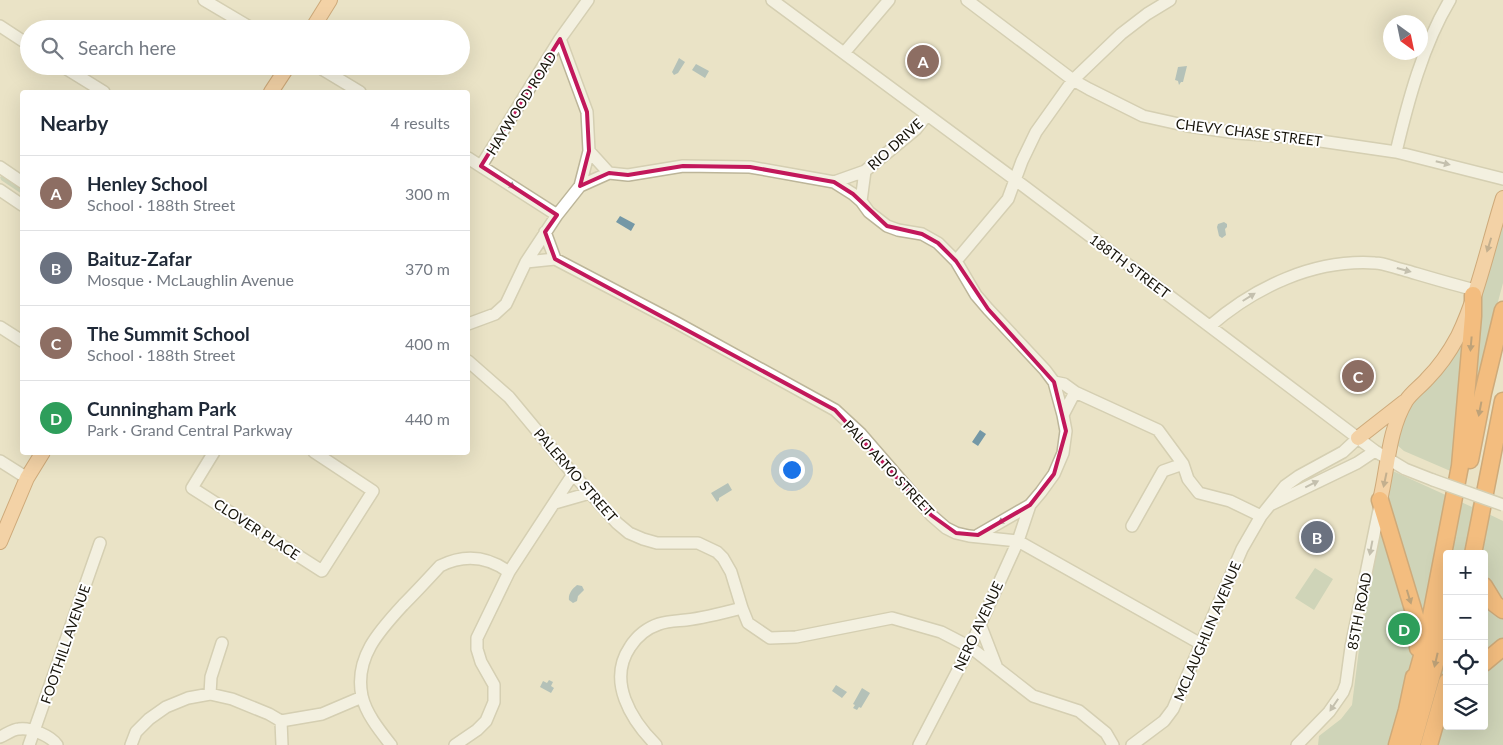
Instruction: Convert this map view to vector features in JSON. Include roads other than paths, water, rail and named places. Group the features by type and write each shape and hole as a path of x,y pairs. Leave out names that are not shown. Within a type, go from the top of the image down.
{"highway":[{"path":"1397,745 1426,642 1460,466 1474,292"},
{"path":"1454,550 1483,392 1503,310"},
{"path":"1474,550 1503,402"},
{"path":"1484,550 1488,480"},
{"path":"1380,500 1417,626 1418,651 1413,688"},
{"path":"1488,593 1495,604 1503,610"},
{"path":"1412,745 1438,653 1443,621"},
{"path":"1488,660 1503,647"},
{"path":"1429,745 1446,685"},
{"path":"1436,745 1445,730"}],"main road":[{"path":"318,20 330,0"},
{"path":"272,90 282,75"},
{"path":"1358,438 1407,400 1431,376 1450,349 1458,335 1474,292 1503,198"},
{"name":"85TH ROAD","path":"1380,500 1393,434 1407,400"},
{"path":"0,542 27,478 41,455"}],"street":[{"path":"204,0 238,20"},
{"name":"HAYWOOD ROAD","path":"481,166 560,40 588,0"},
{"name":"188TH STREET","path":"772,0 1375,451 1405,469 1503,505"},
{"path":"844,53 889,0"},
{"name":"CHEVY CHASE STREET","path":"967,0 1073,80 1143,116 1188,126 1237,133 1300,138 1396,152 1503,179"},
{"path":"956,261 1008,199 1036,132 1073,80 1121,34 1147,14 1170,0"},
{"path":"1396,152 1411,92 1440,16 1450,0"},
{"path":"0,26 20,39"},
{"path":"470,323 495,314 506,304 526,262 545,232 580,186 589,151 587,112 560,40"},
{"path":"77,75 101,90"},
{"path":"332,75 357,90"},
{"name":"RIO DRIVE","path":"834,182 865,171 916,129 927,115"},
{"path":"589,151 609,172"},
{"path":"470,159 558,215"},
{"path":"580,186 609,172 628,175 683,166 750,167 834,182 861,201 878,221 898,230 922,234 938,243 956,261 976,295 1054,382 1064,384 1075,392 1158,430 1183,464 1188,479 1199,493 1230,500 1261,516"},
{"path":"0,167 20,181"},
{"path":"861,201 865,171"},
{"path":"0,190 20,204"},
{"path":"526,262 556,259 545,232"},
{"name":"PALO ALTO STREET","path":"556,259 835,410 861,434 931,515 946,528 963,534 1018,541 1201,644"},
{"path":"1210,326 1226,312 1266,287 1316,268 1342,264 1376,263 1474,292"},
{"path":"0,327 20,341"},
{"name":"PALERMO STREET","path":"470,363 509,396 573,474 617,523 629,533 643,540 669,544 698,543 717,552 731,572 748,622 770,638 796,637 892,618 941,632 970,647 1033,696 1079,711 1106,733 1114,745"},
{"name":"NERO AVENUE","path":"978,535 1030,505 1054,474 1063,453 1066,431 1064,415 1054,382"},
{"name":"NERO AVENUE","path":"1064,415 1075,392"},
{"name":"MCLAUGHLIN AVENUE","path":"1132,745 1169,715 1242,549 1268,506 1284,486 1343,452 1358,438"},
{"name":"MCLAUGHLIN AVENUE","path":"1268,506 1357,463 1375,451"},
{"name":"CLOVER PLACE","path":"212,455 192,488 322,571 373,491 319,455"},
{"path":"0,461 27,478"},
{"path":"1132,526 1163,471 1183,464"},
{"path":"455,745 477,730 486,720 494,702 494,685 481,662 477,649 477,638 510,572 573,474"},
{"path":"555,503 590,493"},
{"name":"85TH ROAD","path":"1297,745 1329,712 1337,702 1346,684 1351,647 1380,500"},
{"name":"NERO AVENUE","path":"919,745 970,647 1018,541 1030,505"},
{"name":"FOOTHILL AVENUE","path":"29,745 100,543"},
{"path":"391,745 379,730 362,697 361,676 366,655 373,640 383,626 440,566 448,562 470,558 482,559 500,565 510,572"},
{"path":"656,745 640,727 630,711 622,691 620,679 627,650 642,633 660,623 686,620 742,608"},
{"path":"980,624 998,669"},
{"path":"210,694 211,677 222,643"},
{"path":"131,745 136,732 149,719 166,707 188,698 210,694 246,704 281,721 322,714 362,697"},
{"path":"281,721 282,745"},
{"path":"0,737 19,728 50,737 57,745"}],"water":[{"path":"679,58 685,62 678,73 674,75 672,72"},
{"path":"696,64 709,71 705,78 692,70"},
{"path":"1187,66 1183,82 1179,85 1178,81 1175,80 1178,67"},
{"path":"620,216 635,224 631,231 616,222"},
{"path":"1224,222 1227,224 1225,229 1226,235 1222,238 1219,236 1217,227 1218,224"},
{"path":"980,430 986,434 978,446 972,442"},
{"path":"728,483 732,490 719,498 717,502 711,493"},
{"path":"577,585 582,586 584,590 578,596 577,601 573,603 569,600 569,596"},
{"path":"549,680 553,682 551,686 554,688 551,693 540,687 543,681 547,683"},
{"path":"836,685 847,692 842,698 832,691"},
{"path":"862,688 870,693 861,708 859,707 857,710 853,708 855,705 853,704"}],"place":[{"name":"Henley School","path":"923,61"},
{"name":"The Summit School","path":"1358,376"},
{"name":"Baituz-Zafar","path":"1317,537"},
{"name":"Cunningham Park","path":"1404,629"}]}
